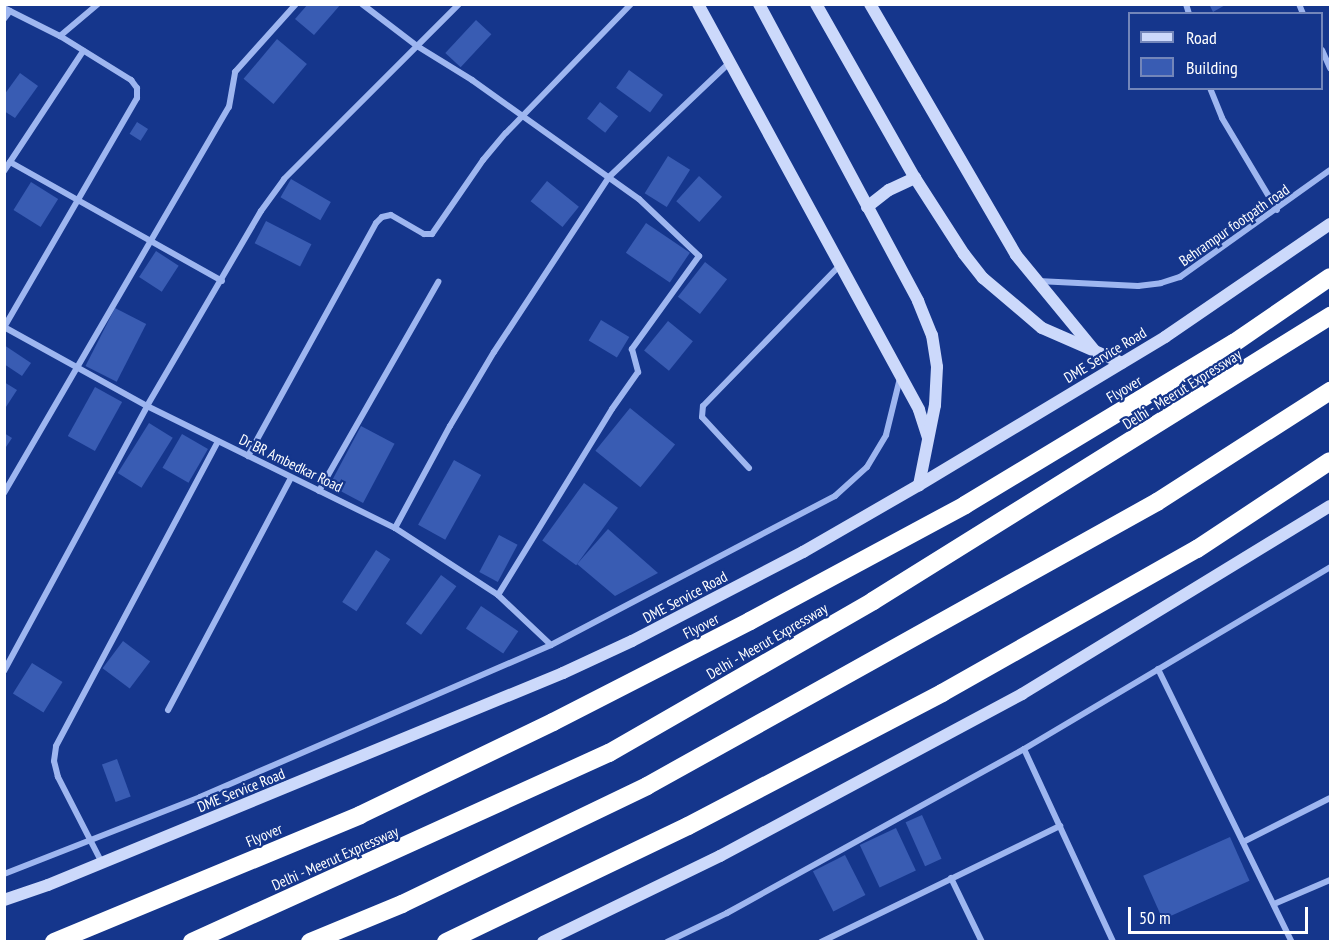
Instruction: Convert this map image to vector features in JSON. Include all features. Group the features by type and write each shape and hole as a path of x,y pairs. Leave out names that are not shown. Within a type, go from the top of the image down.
{"highway":[{"name":"Flyover","path":"54,942 360,815 553,722 740,626 965,505 1234,343 1330,277"},
{"name":"Delhi - Meerut Expressway","path":"192,942 609,753 873,601 1330,316"},
{"path":"310,942 402,904 647,786 1157,502 1330,391"},
{"path":"446,942 688,826 942,693 1197,549 1330,461"}],"main road":[{"path":"698,4 919,410 929,441"},
{"path":"759,4 918,301 932,335 938,367 929,441 919,485"},
{"path":"816,4 915,178 964,254 983,278 1042,328 1122,363"},
{"path":"872,5 1016,255 1097,353"},
{"path":"867,207 889,190 915,178"},
{"name":"DME Service Road","path":"4,900 102,863 593,659 803,552 1122,363 1330,224"},
{"path":"543,942 720,856 1022,694 1330,506"}],"street":[{"path":"60,36 98,4"},
{"path":"4,493 229,107 235,72 296,4"},
{"path":"362,4 417,46 523,115 609,177 639,200 699,256 632,348 639,372 612,409 498,595"},
{"path":"4,671 147,406 261,211 284,178 459,4"},
{"path":"248,456 376,223 382,217 391,215 424,234 432,234 483,160 523,115 631,4"},
{"path":"4,19 7,9 60,36 132,80 136,88 136,98 79,201 4,327"},
{"path":"4,171 83,51"},
{"path":"1323,52 1330,68"},
{"path":"395,528 450,426 494,352 609,177 730,62"},
{"path":"1211,90 1222,118 1277,210"},
{"path":"10,162 222,280"},
{"name":"Behrampur footpath road","path":"1037,281 1106,286 1161,284 1194,270 1330,170"},
{"path":"749,468 702,417 703,406 840,266"},
{"path":"319,490 438,282"},
{"name":"Dr BR Ambedkar Road","path":"4,327 147,406 395,528 498,595 551,645"},
{"path":"4,874 200,797 551,645 836,496 867,467 885,435 900,376"},
{"path":"102,863 58,777 54,761 56,746 218,441"},
{"path":"168,710 291,478"},
{"path":"667,942 727,913 1024,749 1330,567"},
{"path":"1158,669 1292,942"},
{"path":"1024,749 1113,942"},
{"path":"1243,842 1330,798"},
{"path":"821,942 1060,826"},
{"path":"951,878 982,942"},
{"path":"1274,904 1330,880"}],"building":[{"path":"308,4 341,4 314,35 295,19"},
{"path":"1209,4 1227,4 1213,12"},
{"path":"476,20 491,34 461,67 445,53"},
{"path":"277,39 307,64 273,104 244,79"},
{"path":"629,70 663,95 650,112 616,88"},
{"path":"20,73 38,86 15,118 4,111 4,95"},
{"path":"600,102 618,116 605,133 587,119"},
{"path":"137,122 148,129 141,141 130,134"},
{"path":"668,156 690,170 667,207 645,193"},
{"path":"699,176 722,197 699,222 676,201"},
{"path":"291,179 331,202 320,220 280,197"},
{"path":"547,181 579,207 563,227 531,201"},
{"path":"31,182 58,199 41,227 14,210"},
{"path":"266,221 311,244 300,266 255,243"},
{"path":"646,223 690,253 670,282 626,253"},
{"path":"156,251 179,266 162,292 139,277"},
{"path":"705,262 727,279 700,314 678,297"},
{"path":"115,308 146,324 117,382 85,366"},
{"path":"601,320 629,337 617,358 589,341"},
{"path":"668,321 693,341 669,371 644,351"},
{"path":"4,345 31,363 22,376 4,364"},
{"path":"4,382 17,390 4,410"},
{"path":"95,387 122,402 95,451 68,436"},
{"path":"630,408 675,445 640,487 595,451"},
{"path":"149,423 173,438 141,488 118,473"},
{"path":"361,426 395,444 363,503 330,485"},
{"path":"4,433 12,438 4,450"},
{"path":"182,434 208,449 188,483 162,468"},
{"path":"454,460 481,475 445,540 418,525"},
{"path":"584,483 618,508 576,565 542,540"},
{"path":"608,529 658,573 615,596 577,564"},
{"path":"499,535 518,545 498,582 479,572"},
{"path":"376,550 390,559 356,611 342,602"},
{"path":"441,575 456,586 421,635 406,624"},
{"path":"481,606 518,631 503,654 466,628"},
{"path":"123,641 150,661 130,689 103,668"},
{"path":"32,663 63,682 43,713 13,694"},
{"path":"117,759 131,797 116,802 102,764"},
{"path":"922,815 942,859 925,866 906,822"},
{"path":"896,828 916,871 880,888 860,845"},
{"path":"1230,837 1250,881 1163,919 1143,876"},
{"path":"845,855 865,895 833,911 813,871"}]}
